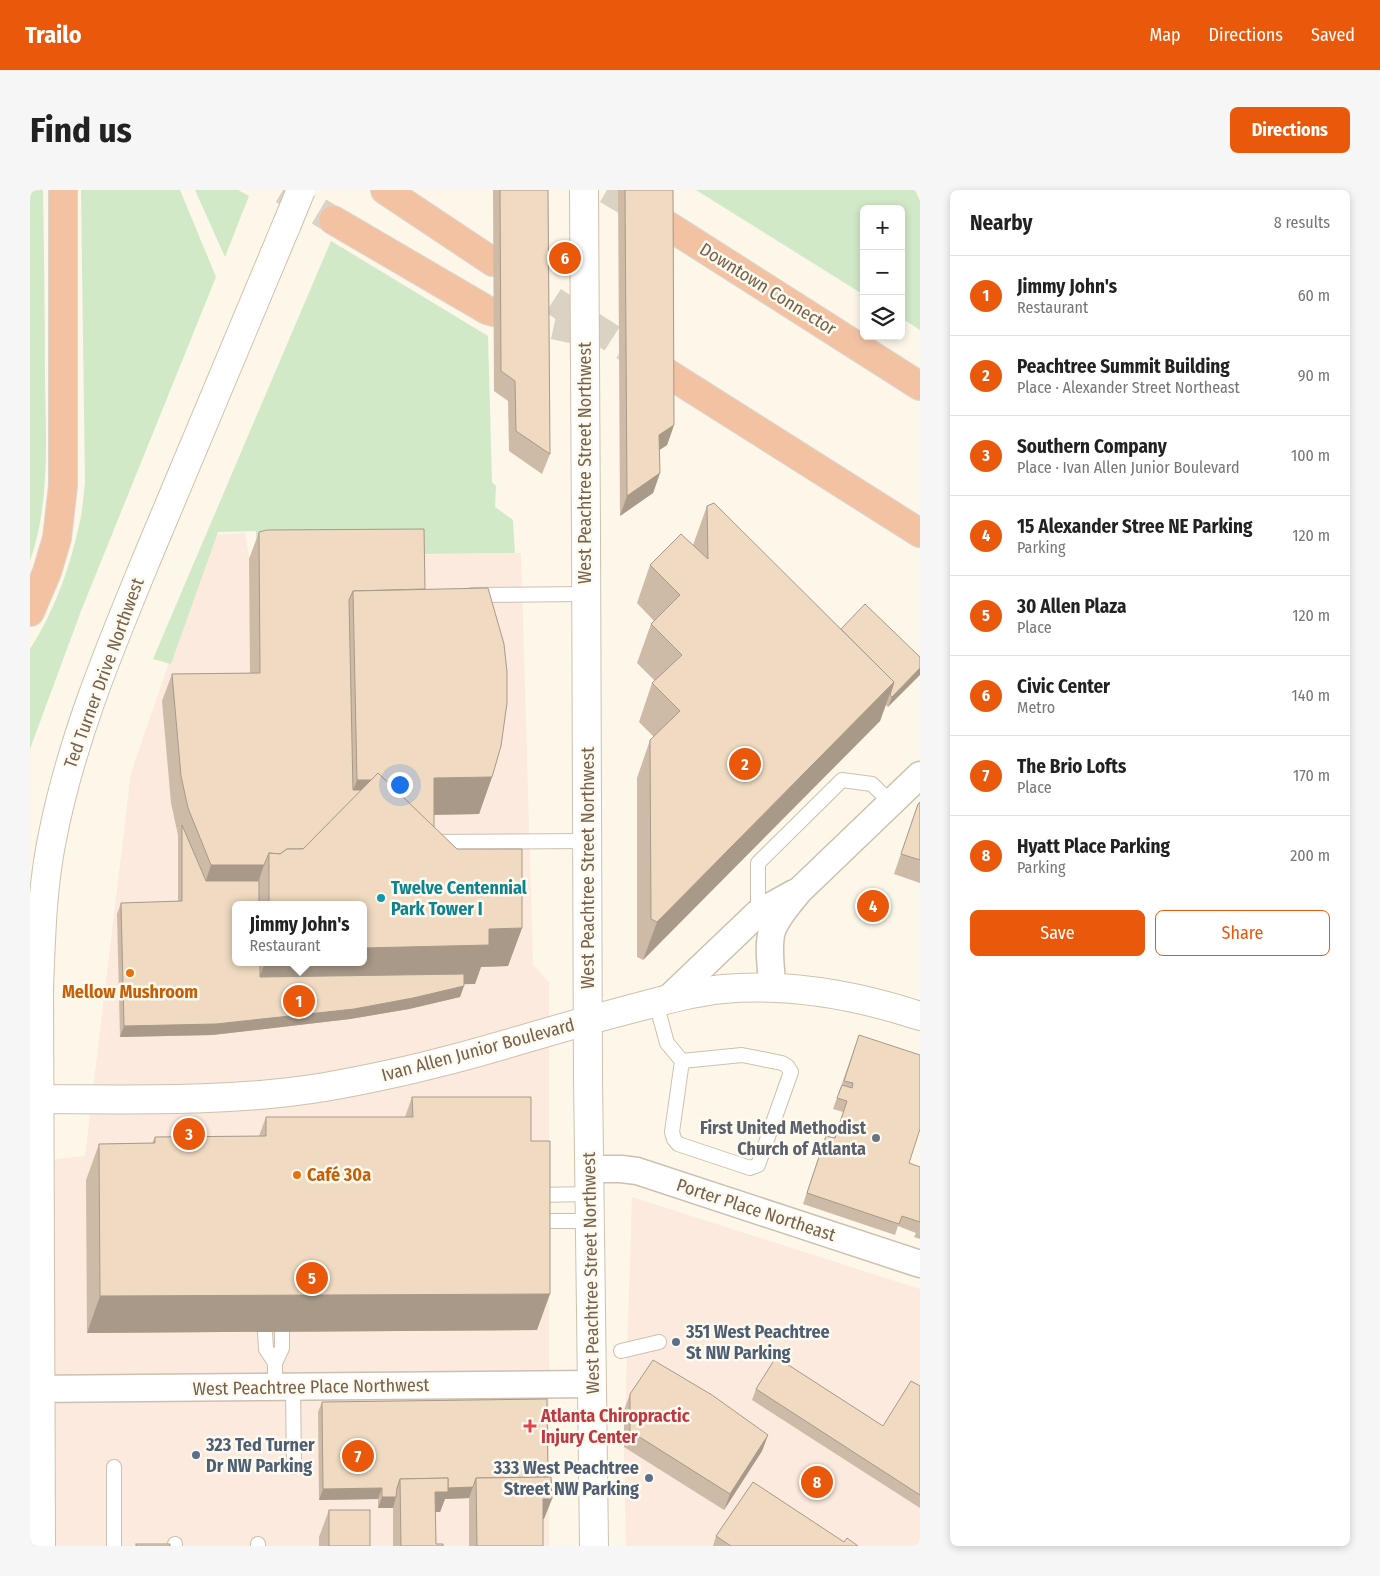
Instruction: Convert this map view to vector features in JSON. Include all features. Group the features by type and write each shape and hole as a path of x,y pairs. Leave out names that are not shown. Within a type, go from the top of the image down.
{"highway":[{"path":"30,612 47,572 57,538 64,486 63,190"},
{"path":"385,190 493,262"},
{"path":"333,220 487,310 494,312"},
{"name":"Downtown Connector","path":"667,225 920,386"},
{"path":"666,373 920,533"}],"street":[{"name":"Ted Turner Drive Northwest","path":"41,1546 36,1389 35,1099 39,989 46,883 53,832 77,739 126,609 301,190"},
{"name":"West Peachtree Street Northwest","path":"584,190 589,1181 594,1546"},
{"path":"772,987 771,948 773,930 799,891 920,775"},
{"path":"662,1001 758,913 799,891"},
{"name":"Ivan Allen Junior Boulevard","path":"35,1099 211,1098 271,1094 325,1087 441,1062 588,1020 662,1001 721,989 772,987 833,992 886,1005 920,1016"},
{"name":"Porter Place Northeast","path":"589,1181 621,1169 637,1171 920,1264"},
{"name":"West Peachtree Place Northwest","path":"36,1389 281,1379 592,1384"}],"lane":[{"path":"463,595 586,594"},
{"path":"758,913 758,863 842,780 872,784 891,803"},
{"path":"421,842 587,841"},
{"path":"662,1001 667,1043 682,1060 672,1132 674,1139 678,1144 750,1168 758,1165 791,1072 787,1066 782,1063 742,1056 682,1060"},
{"path":"537,1195 589,1181"},
{"path":"536,1222 590,1221"},
{"path":"266,1332 266,1349 281,1379"},
{"path":"282,1332 281,1379 294,1467"},
{"path":"621,1351 659,1342"},
{"path":"114,1467 114,1546"}],"shaded area":[{"path":"245,533 249,557 521,553 533,965 549,982 549,1546 30,1546 30,1162 85,1156 131,773 213,535"},
{"path":"632,1197 920,1289 920,1546 626,1546 624,1451"}],"green space":[{"path":"30,190 43,190 46,449 41,517 30,561"},
{"path":"81,190 180,190 216,277 81,611 30,749 30,649 47,620 66,573 80,520 85,483"},
{"path":"195,190 238,190 249,196 225,257"},
{"path":"696,190 915,190 920,201 920,330 905,321 905,205 860,205 860,292"},
{"path":"331,241 488,336 492,482 496,486 495,507 513,520 515,553 257,556 256,531 218,532 171,664 153,659"}],"building":[{"path":"500,190 548,190 550,454 516,431 515,381 501,371"},
{"path":"625,190 673,190 674,425 659,435 660,473 627,496"},
{"path":"714,503 894,682 657,922 651,919 650,740 680,711 652,683 682,655 651,624 680,595 650,565 681,534 708,559 707,506"},
{"path":"424,529 425,589 353,591 349,600 353,790 362,790 303,849 287,849 280,854 269,853 264,865 211,865 188,808 181,776 172,674 260,673 259,532 267,530"},
{"path":"488,588 504,644 507,672 507,703 501,746 492,777 434,778 434,828 378,773 372,780 357,780 353,591"},
{"path":"865,604 920,657 920,668 892,697 890,695 894,682 841,629"},
{"path":"378,773 457,849 522,849 522,928 489,929 489,945 367,948 367,901 269,901 269,853 280,854 287,849 303,849"},
{"path":"920,802 920,860 901,854"},
{"path":"182,825 206,881 259,881 259,901 232,901 232,966 260,966 260,977 464,974 464,986 354,1009 216,1024 124,1026 121,903 182,901"},
{"name":"First United Methodist Church of Atlanta","path":"859,1035 920,1055 920,1129 909,1163 920,1167 920,1222 902,1216 899,1224 807,1193 826,1136 835,1138 847,1101 837,1098 842,1085 852,1088 853,1083 844,1081"},
{"path":"412,1097 531,1097 531,1141 550,1141 550,1294 100,1296 99,1144 155,1143 155,1137 266,1136 266,1117 413,1117"},
{"path":"776,1357 883,1426 911,1381 920,1386 920,1495 756,1389"},
{"path":"653,1360 712,1395 768,1435 730,1494 630,1431 630,1394"},
{"path":"547,1399 548,1477 476,1478 473,1487 448,1488 448,1478 400,1479 396,1497 382,1497 382,1488 323,1489 322,1402"},
{"path":"551,1477 552,1499 543,1499 543,1546 477,1546 476,1478"},
{"path":"448,1478 448,1492 435,1492 436,1544 443,1544 443,1546 401,1546 400,1479"},
{"path":"753,1482 844,1542 847,1538 858,1546 731,1546 716,1536"},
{"path":"329,1510 370,1510 370,1546 329,1546"},
{"path":"136,1544 170,1544 170,1546 136,1546"}],"tunnel":[{"path":"283,190 333,220"},
{"path":"607,190 650,215"},
{"path":"518,278 650,363"},
{"path":"513,316 593,334"}],"railway":[{"path":"576,190 576,533"},
{"path":"595,190 598,536"}],"place":[{"name":"Civic Center","path":"565,258"},
{"name":"Peachtree Summit Building","path":"745,764"},
{"name":"Twelve Centennial Park Tower I","path":"381,898"},
{"name":"15 Alexander Stree NE Parking","path":"873,906"},
{"name":"Mellow Mushroom","path":"130,973"},
{"name":"Jimmy John's","path":"299,1001"},
{"name":"Southern Company","path":"189,1134"},
{"name":"First United Methodist Church of Atlanta","path":"876,1138"},
{"name":"Café 30a","path":"297,1175"},
{"name":"30 Allen Plaza","path":"312,1278"},
{"name":"351 West Peachtree St NW Parking","path":"676,1342"},
{"name":"Atlanta Chiropractic Injury Center","path":"530,1426"},
{"name":"323 Ted Turner Dr NW Parking","path":"196,1455"},
{"name":"The Brio Lofts","path":"358,1456"},
{"name":"333 West Peachtree Street NW Parking","path":"649,1478"},
{"name":"Hyatt Place Parking","path":"817,1482"}]}
